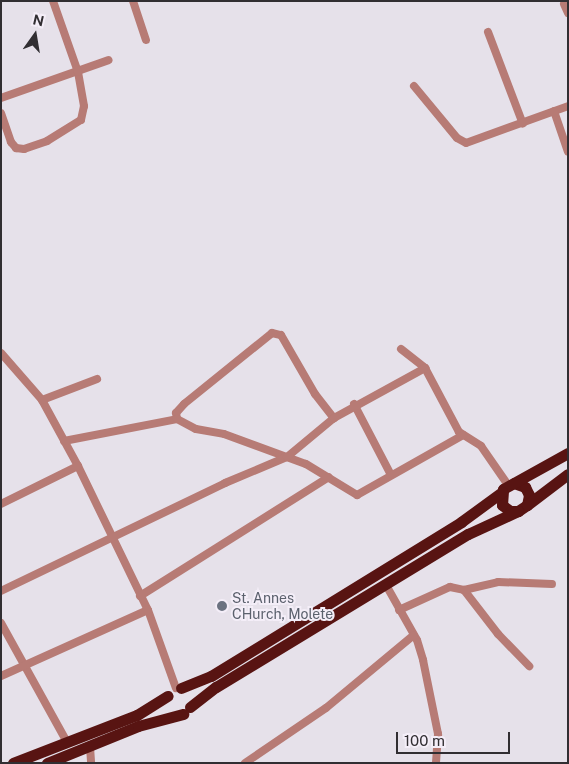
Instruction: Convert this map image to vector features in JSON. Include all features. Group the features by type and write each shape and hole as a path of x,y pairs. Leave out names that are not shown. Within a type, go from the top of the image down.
{"highway":[{"path":"13,763 137,715 178,688 211,676 461,522 508,487 568,454"},
{"path":"48,763 138,726 187,710 230,678 483,525 523,508 568,474"},
{"path":"508,487 528,491 523,508"},
{"path":"508,487 501,500 506,508 523,508"},
{"path":"178,688 190,694 187,710"},
{"path":"167,696 169,708 187,710"}],"street":[{"path":"1,113 16,148 24,149 47,141 82,120 84,106 78,72 53,1"},
{"path":"133,1 146,40"},
{"path":"564,4 568,13"},
{"path":"488,32 523,124"},
{"path":"1,98 109,60"},
{"path":"414,86 458,138 466,143 523,124 568,106"},
{"path":"554,112 568,152"},
{"path":"177,419 176,414 184,404 272,333 281,336 315,394 334,418"},
{"path":"401,349 425,368 463,435 481,446 508,487"},
{"path":"2,355 42,400 78,466 111,538 148,610 178,688"},
{"path":"1,591 225,483 287,457 354,404 425,368"},
{"path":"42,400 98,379"},
{"path":"354,404 391,475"},
{"path":"64,441 177,419 196,429 224,434 287,457 329,477 357,496 463,435"},
{"path":"1,504 78,466"},
{"path":"140,596 329,477"},
{"path":"399,610 450,587 464,590 498,582 552,584"},
{"path":"386,585 414,635 424,660 438,734 436,763"},
{"path":"464,590 498,634 529,666"},
{"path":"1,676 148,610"},
{"path":"1,623 67,742"},
{"path":"245,763 326,708 414,635"},
{"path":"90,747 91,763"}],"place":[{"name":"St. Annes CHurch, Molete","path":"222,606"}]}
